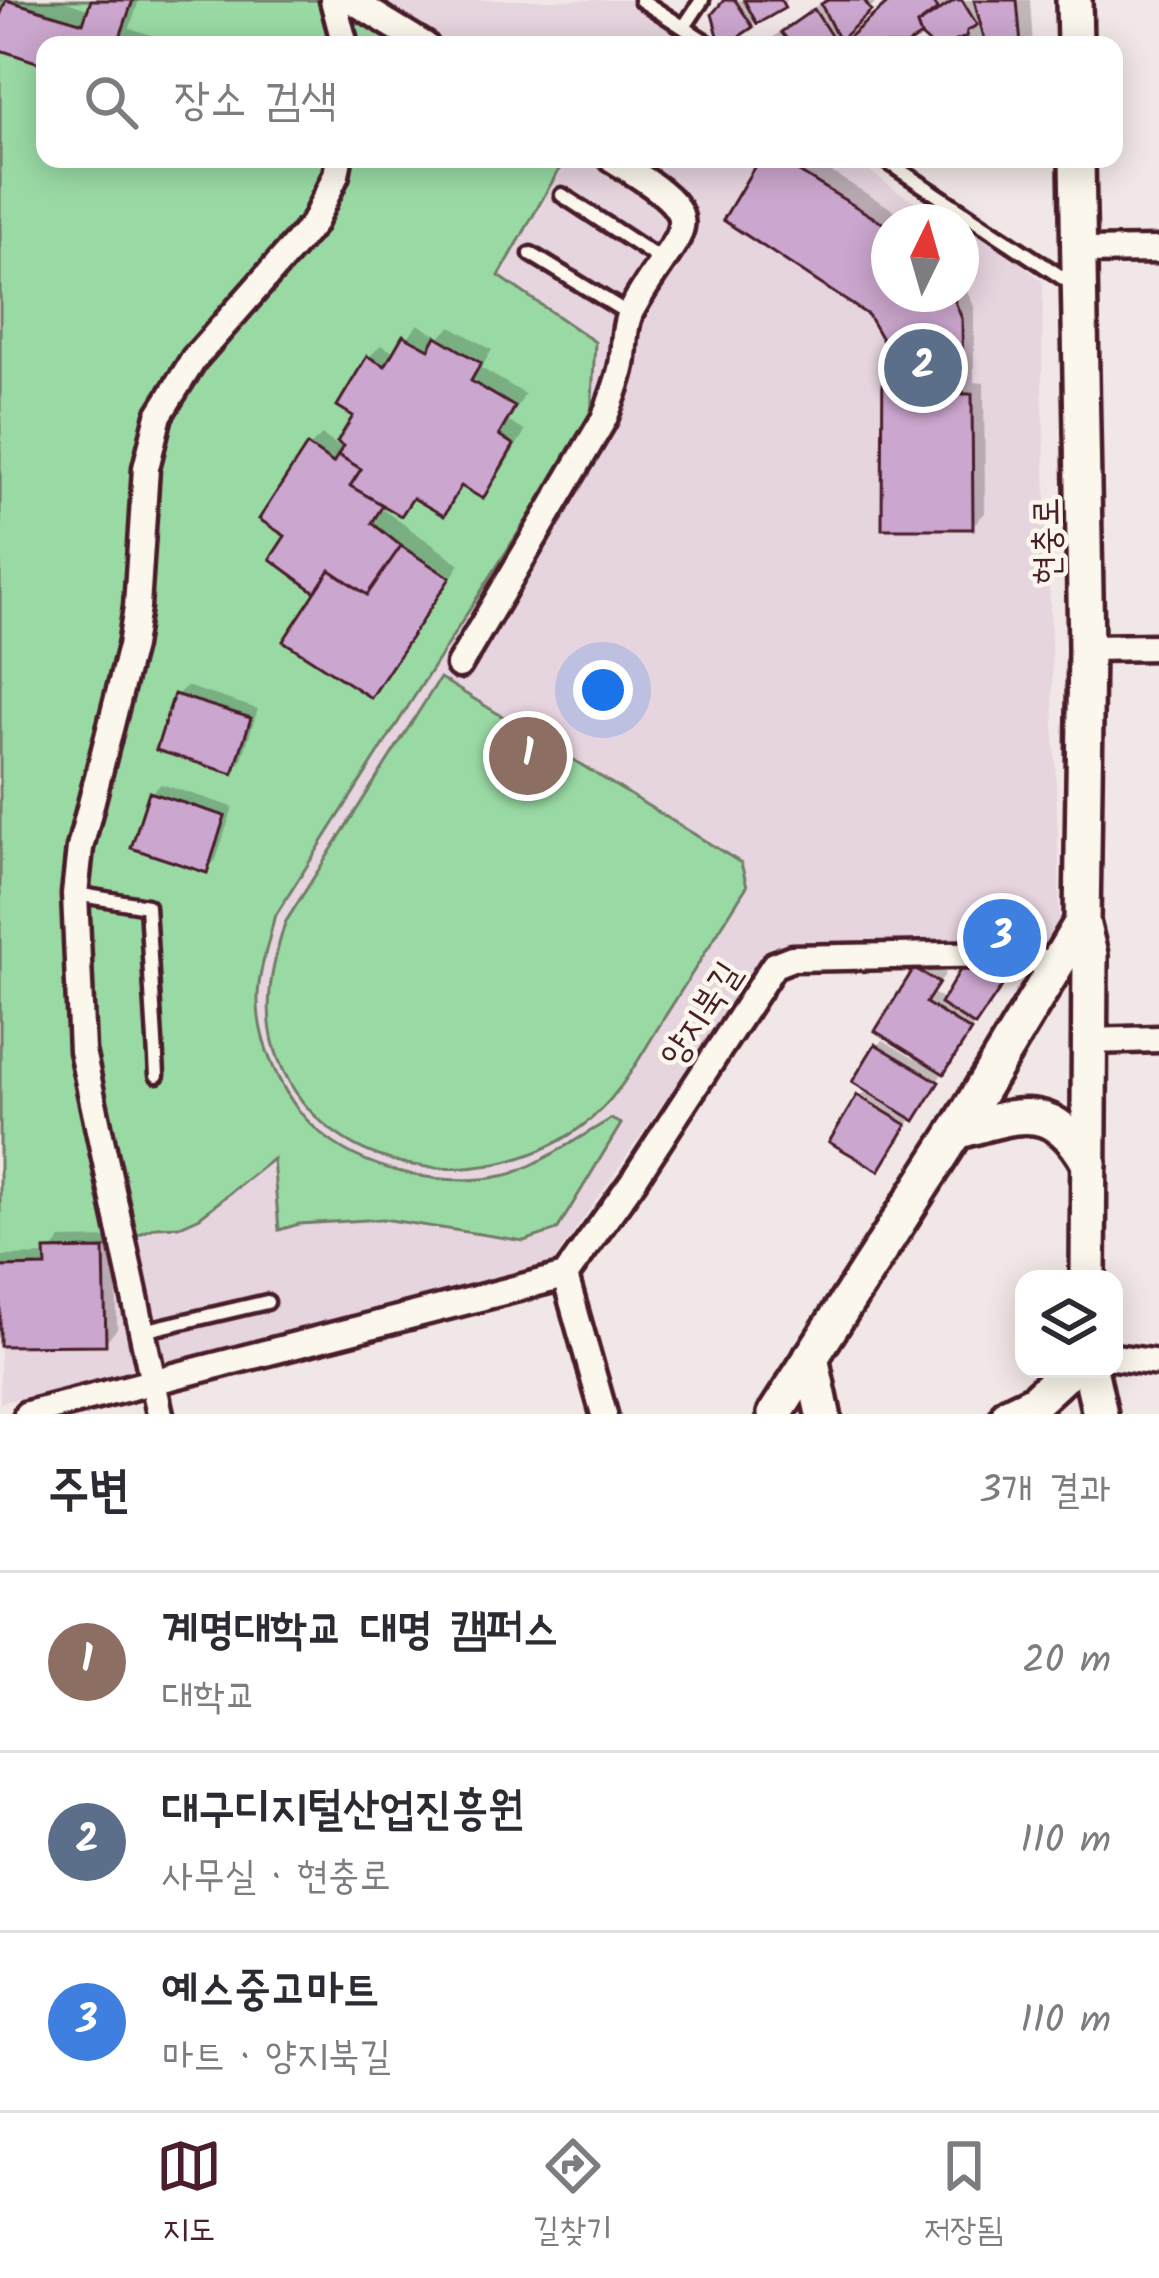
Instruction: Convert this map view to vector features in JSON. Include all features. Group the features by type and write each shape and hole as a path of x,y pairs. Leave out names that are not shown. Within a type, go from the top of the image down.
{"main road":[{"path":"1074,0 1075,36"},
{"name":"현충로","path":"1077,168 1086,648 1082,922 1090,955 1088,1270"},
{"path":"775,1414 956,1132 1082,922"},
{"path":"956,1132 1030,1116 1055,1122 1075,1137 1090,1164"},
{"path":"811,1357 823,1414"},
{"path":"1009,1414 1034,1402 1060,1378"},
{"path":"1092,1378 1100,1414"}],"street":[{"path":"332,0 342,36"},
{"path":"351,0 410,36"},
{"path":"160,1414 82,1051 75,894 80,848 131,646 146,468 159,415 194,359 313,224 337,168"},
{"path":"459,665 604,419 619,381 629,314 682,229 678,205 665,191 627,168"},
{"path":"1079,251 1159,250"},
{"path":"1086,648 1159,647"},
{"name":"양지북길","path":"565,1276 774,965 792,958 998,953 1055,966"},
{"path":"1090,1041 1159,1039"},
{"path":"27,1414 565,1276 604,1414"},
{"path":"1123,1358 1159,1363"}],"lane":[{"path":"641,0 698,36"},
{"path":"684,27 703,0"},
{"path":"897,168 1080,290"},
{"path":"562,195 665,263"},
{"path":"531,254 629,314"},
{"path":"75,894 147,906 158,1075"},
{"path":"142,1331 267,1302"}],"shaded area":[{"path":"0,0 639,0 693,36 36,36 36,168 865,168 920,204 871,204 871,312 979,312 979,237 1010,254 1043,282 1059,935 1053,945 1006,948 771,946 546,1273 0,1403"}],"green space":[{"path":"0,0 390,0 378,17 410,36 36,36 36,168 560,168 499,276 595,342 591,418 274,918 262,968 259,1015 274,1069 304,1117 335,1144 380,1166 457,1180 506,1175 544,1159 611,1119 621,1124 557,1230 524,1241 383,1219 299,1224 279,1230 273,1159 200,1217 180,1226 156,1227 104,1249 46,1250 46,1266 0,1267"},
{"path":"440,678 741,863 747,886 627,1077 594,1116 541,1150 497,1164 451,1168 406,1164 363,1150 326,1126 296,1092 275,1049 269,1017 273,969 285,923"}],"building":[{"path":"6,0 83,23 91,0 133,0 120,36 36,36 36,62 0,50 0,16"},
{"path":"724,0 735,0 753,27 740,36 718,36 712,14"},
{"path":"744,0 781,0 785,8 757,24"},
{"path":"864,0 871,11 844,36 837,36 821,4"},
{"path":"891,0 930,0 938,9 917,25 921,36 850,36"},
{"path":"962,0 977,25 966,36 921,36 917,25"},
{"path":"974,0 1017,0 1020,36 984,36"},
{"path":"814,9 831,36 784,36 781,32"},
{"path":"754,168 793,168 871,216 871,312 959,312 963,394 972,394 973,529 882,529 883,341 868,315 723,220"},
{"path":"403,335 429,349 436,336 481,363 471,381 515,407 499,435 514,445 483,499 461,486 444,516 413,498 401,516 350,486 361,469 338,455 343,446 337,442 353,416 337,406 367,356 385,366"},
{"path":"307,445 333,463 338,455 361,469 350,486 383,505 372,523 401,546 367,595 330,570 315,592 270,559 285,536 259,519"},
{"path":"401,546 450,578 371,698 283,641 330,570 367,595"},
{"path":"174,694 251,718 233,774 156,750"},
{"path":"149,792 225,816 207,873 131,848"},
{"path":"914,968 939,983 926,1003 971,1031 944,1074 875,1031"},
{"path":"960,970 1011,973 975,1026 940,1004"},
{"path":"875,1044 939,1082 915,1121 852,1082"},
{"path":"857,1095 907,1125 879,1171 829,1142"},
{"path":"104,1249 106,1345 0,1346 0,1267 46,1266 45,1250"}],"place":[{"name":"대구디지털산업진흥원","path":"923,368"},
{"name":"계명대학교 대명 캠퍼스","path":"528,756"},
{"name":"예스중고마트","path":"1002,938"}]}
